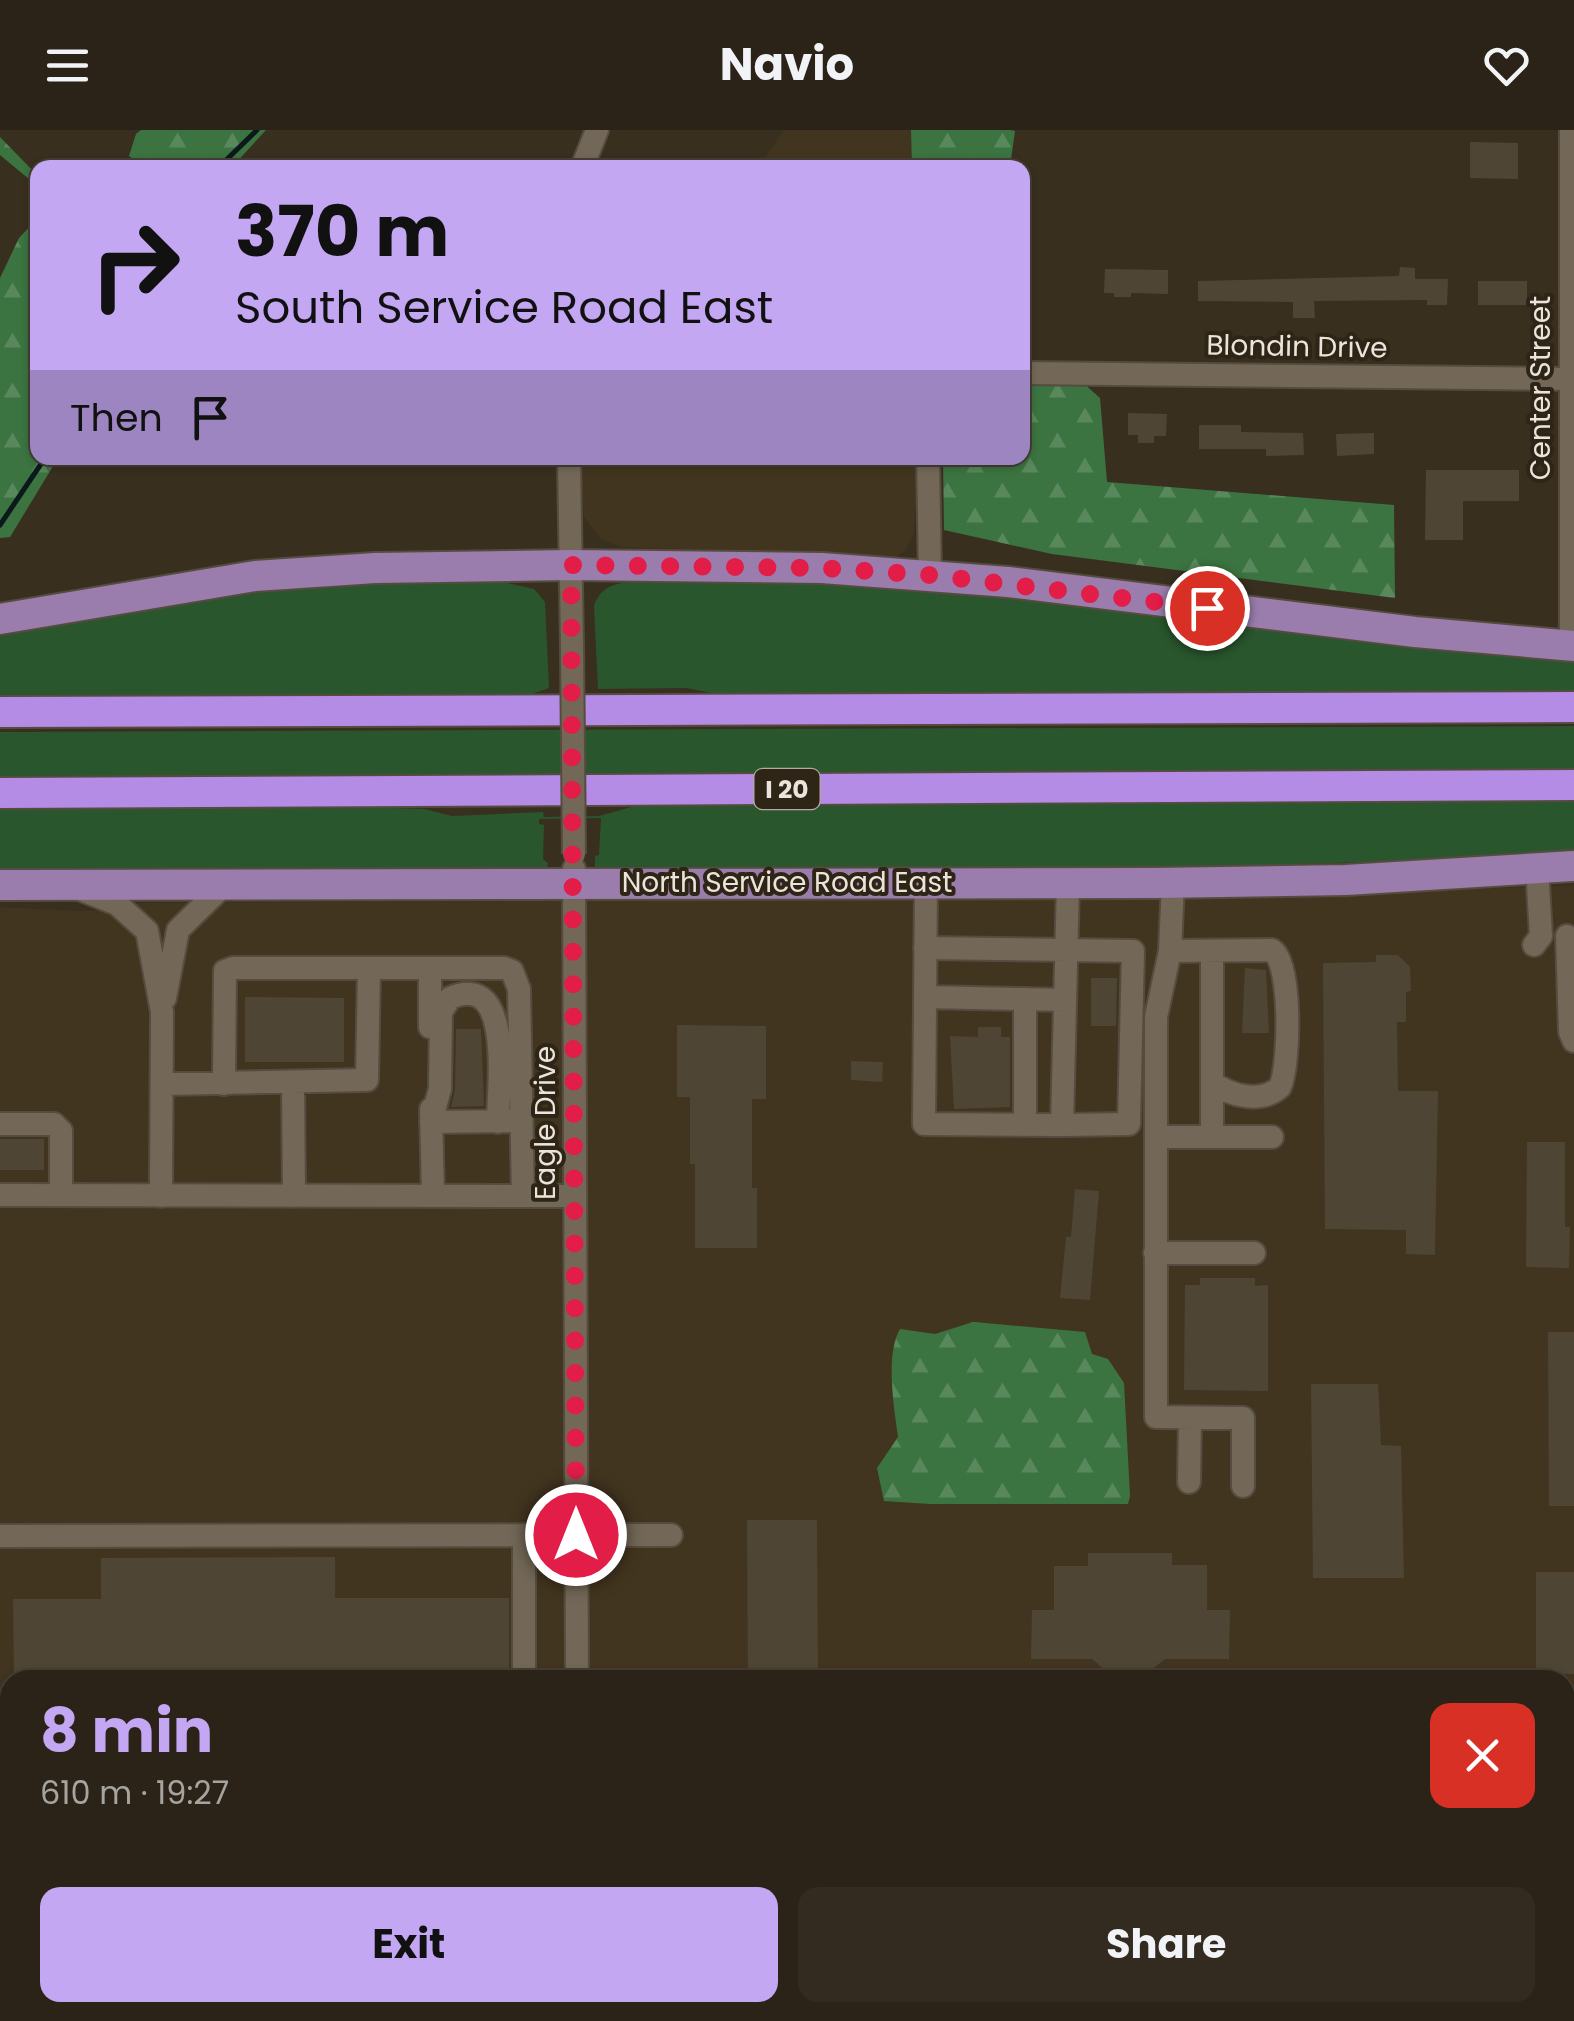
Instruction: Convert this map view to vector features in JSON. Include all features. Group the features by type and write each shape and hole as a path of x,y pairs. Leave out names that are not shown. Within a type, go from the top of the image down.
{"highway":[{"path":"0,712 1574,707"},
{"name":"I 20","path":"0,793 1574,785"}],"main road":[{"path":"0,619 254,576 374,568 822,568 930,575 1396,630 1573,646"},
{"name":"North Service Road East","path":"0,885 224,885 574,868 926,882 1173,883 1346,880 1574,866"}],"street":[{"path":"585,160 598,130"},
{"name":"Center Street","path":"1571,130 1573,646"},
{"name":"Blondin Drive","path":"1030,373 1570,379"},
{"name":"Eagle Drive","path":"568,465 577,1670"},
{"path":"928,465 930,575"},
{"path":"1537,868 1538,941 1570,936 1570,1032 1574,1041"},
{"path":"925,948 1133,951 1129,1124 924,1124 926,997 925,948 926,882"},
{"path":"1062,1125 1068,883"},
{"path":"1173,883 1170,951 1156,1017 1156,1417 1243,1418 1243,1486"},
{"path":"162,1012 178,930 224,885"},
{"path":"71,886 117,904 147,932 162,1012 162,1196"},
{"path":"1170,951 1212,951 1273,959 1275,1075 1261,1084 1212,1082"},
{"path":"1212,951 1212,1137"},
{"path":"224,1084 225,971 504,968 516,977 523,1196"},
{"path":"162,1084 367,1080 369,969"},
{"path":"430,969 433,1196"},
{"path":"431,1122 440,1089 441,1012 450,998 467,994 485,1000 497,1018 498,1122"},
{"path":"926,997 1065,1000"},
{"path":"1025,999 1025,1125"},
{"path":"293,1083 294,1196"},
{"path":"431,1122 522,1121"},
{"path":"0,1124 54,1124 61,1131 62,1195"},
{"path":"1156,1137 1272,1137"},
{"path":"0,1195 575,1196"},
{"path":"1156,1253 1254,1253"},
{"path":"1189,1482 1190,1418"},
{"path":"524,1535 524,1670"},
{"path":"0,1536 672,1535"}],"shaded area":[{"path":"784,130 911,130 912,160 763,160"},
{"path":"580,465 918,465 914,533 905,551 897,556 621,547 600,538 584,517"},
{"path":"1574,885 1574,1670 0,1670 0,907 79,911 111,910 133,903 1301,897"}],"green space":[{"path":"141,130 266,130 238,160 134,160 129,156"},
{"path":"911,130 1015,131 1011,160 912,160"},
{"path":"0,137 30,168 30,180 0,155"},
{"path":"30,226 30,465 54,465 10,537 0,538 0,278 19,238"},
{"path":"1081,381 1100,398 1107,482 1394,505 1395,598 1052,554 944,530 943,465 1030,465 1030,382"},
{"path":"670,579 784,582 1010,597 1574,659 1574,695 733,697 686,688 598,689 594,606 599,596 614,585 665,583"},
{"path":"494,580 534,589 545,602 549,688 520,698 0,696 0,632 200,597 312,585"},
{"path":"1574,726 1574,771 0,778 0,732"},
{"path":"1574,801 1574,852 1452,859 1088,869 601,872 595,867 595,856 599,855 601,818 539,819 539,824 544,825 543,859 548,863 547,869 0,873 0,809 393,808 424,809 452,816 543,812 544,817 599,816 635,806 684,805"},
{"path":"973,1322 1085,1332 1092,1354 1108,1359 1124,1383 1128,1504 884,1501 877,1468 898,1437 892,1367 900,1329 935,1334"}],"building":[{"path":"1470,142 1518,143 1518,179 1470,178"},
{"path":"1400,267 1415,268 1415,279 1448,279 1447,305 1427,305 1427,300 1314,301 1315,318 1293,318 1293,302 1198,301 1198,281 1399,276"},
{"path":"1105,269 1168,270 1168,294 1131,293 1131,297 1114,297 1114,293 1104,293"},
{"path":"1478,281 1527,281 1527,305 1478,305"},
{"path":"1128,413 1167,414 1166,436 1154,436 1154,443 1138,443 1138,435 1128,435"},
{"path":"1199,425 1241,425 1241,432 1303,433 1304,455 1266,456 1266,449 1199,449"},
{"path":"1374,433 1374,454 1337,456 1336,434"},
{"path":"1426,470 1519,470 1519,501 1463,501 1463,540 1425,540"},
{"path":"1376,955 1398,955 1410,967 1406,1022 1397,1022 1398,1091 1438,1091 1435,1255 1406,1254 1406,1230 1325,1229 1323,963 1376,962"},
{"path":"1245,968 1266,970 1269,1033 1242,1033"},
{"path":"1091,978 1117,978 1116,1026 1091,1026"},
{"path":"245,997 344,998 344,1062 245,1062"},
{"path":"677,1025 766,1026 766,1099 752,1099 757,1248 695,1248 690,1097 677,1097"},
{"path":"978,1027 1001,1027 1001,1037 1010,1037 1010,1107 954,1109 950,1036 978,1037"},
{"path":"456,1029 481,1029 484,1106 451,1107"},
{"path":"851,1061 883,1062 882,1082 851,1080"},
{"path":"0,1139 44,1139 44,1170 0,1170"},
{"path":"1527,1142 1565,1142 1569,1268 1526,1267"},
{"path":"1075,1189 1099,1191 1090,1300 1060,1298"},
{"path":"1200,1278 1255,1278 1255,1286 1268,1285 1268,1391 1184,1390 1185,1285 1200,1285"},
{"path":"1548,1332 1574,1332 1574,1506 1549,1506"},
{"path":"1311,1384 1378,1384 1381,1445 1401,1446 1404,1578 1313,1578"},
{"path":"747,1520 817,1520 818,1670 748,1670"},
{"path":"1088,1553 1172,1553 1172,1565 1207,1565 1207,1610 1230,1610 1229,1659 1165,1659 1151,1670 1105,1670 1092,1659 1031,1659 1032,1610 1054,1610 1054,1566 1088,1566"},
{"path":"335,1557 335,1598 509,1598 509,1669 14,1670 13,1599 101,1599 101,1558"},
{"path":"1536,1572 1574,1572 1574,1670 1536,1670"}],"waterway":[{"path":"226,160 257,130"},
{"path":"0,525 40,465"}],"route":[{"path":"576,1535 571,565 822,568 930,575 1207,608"}]}
